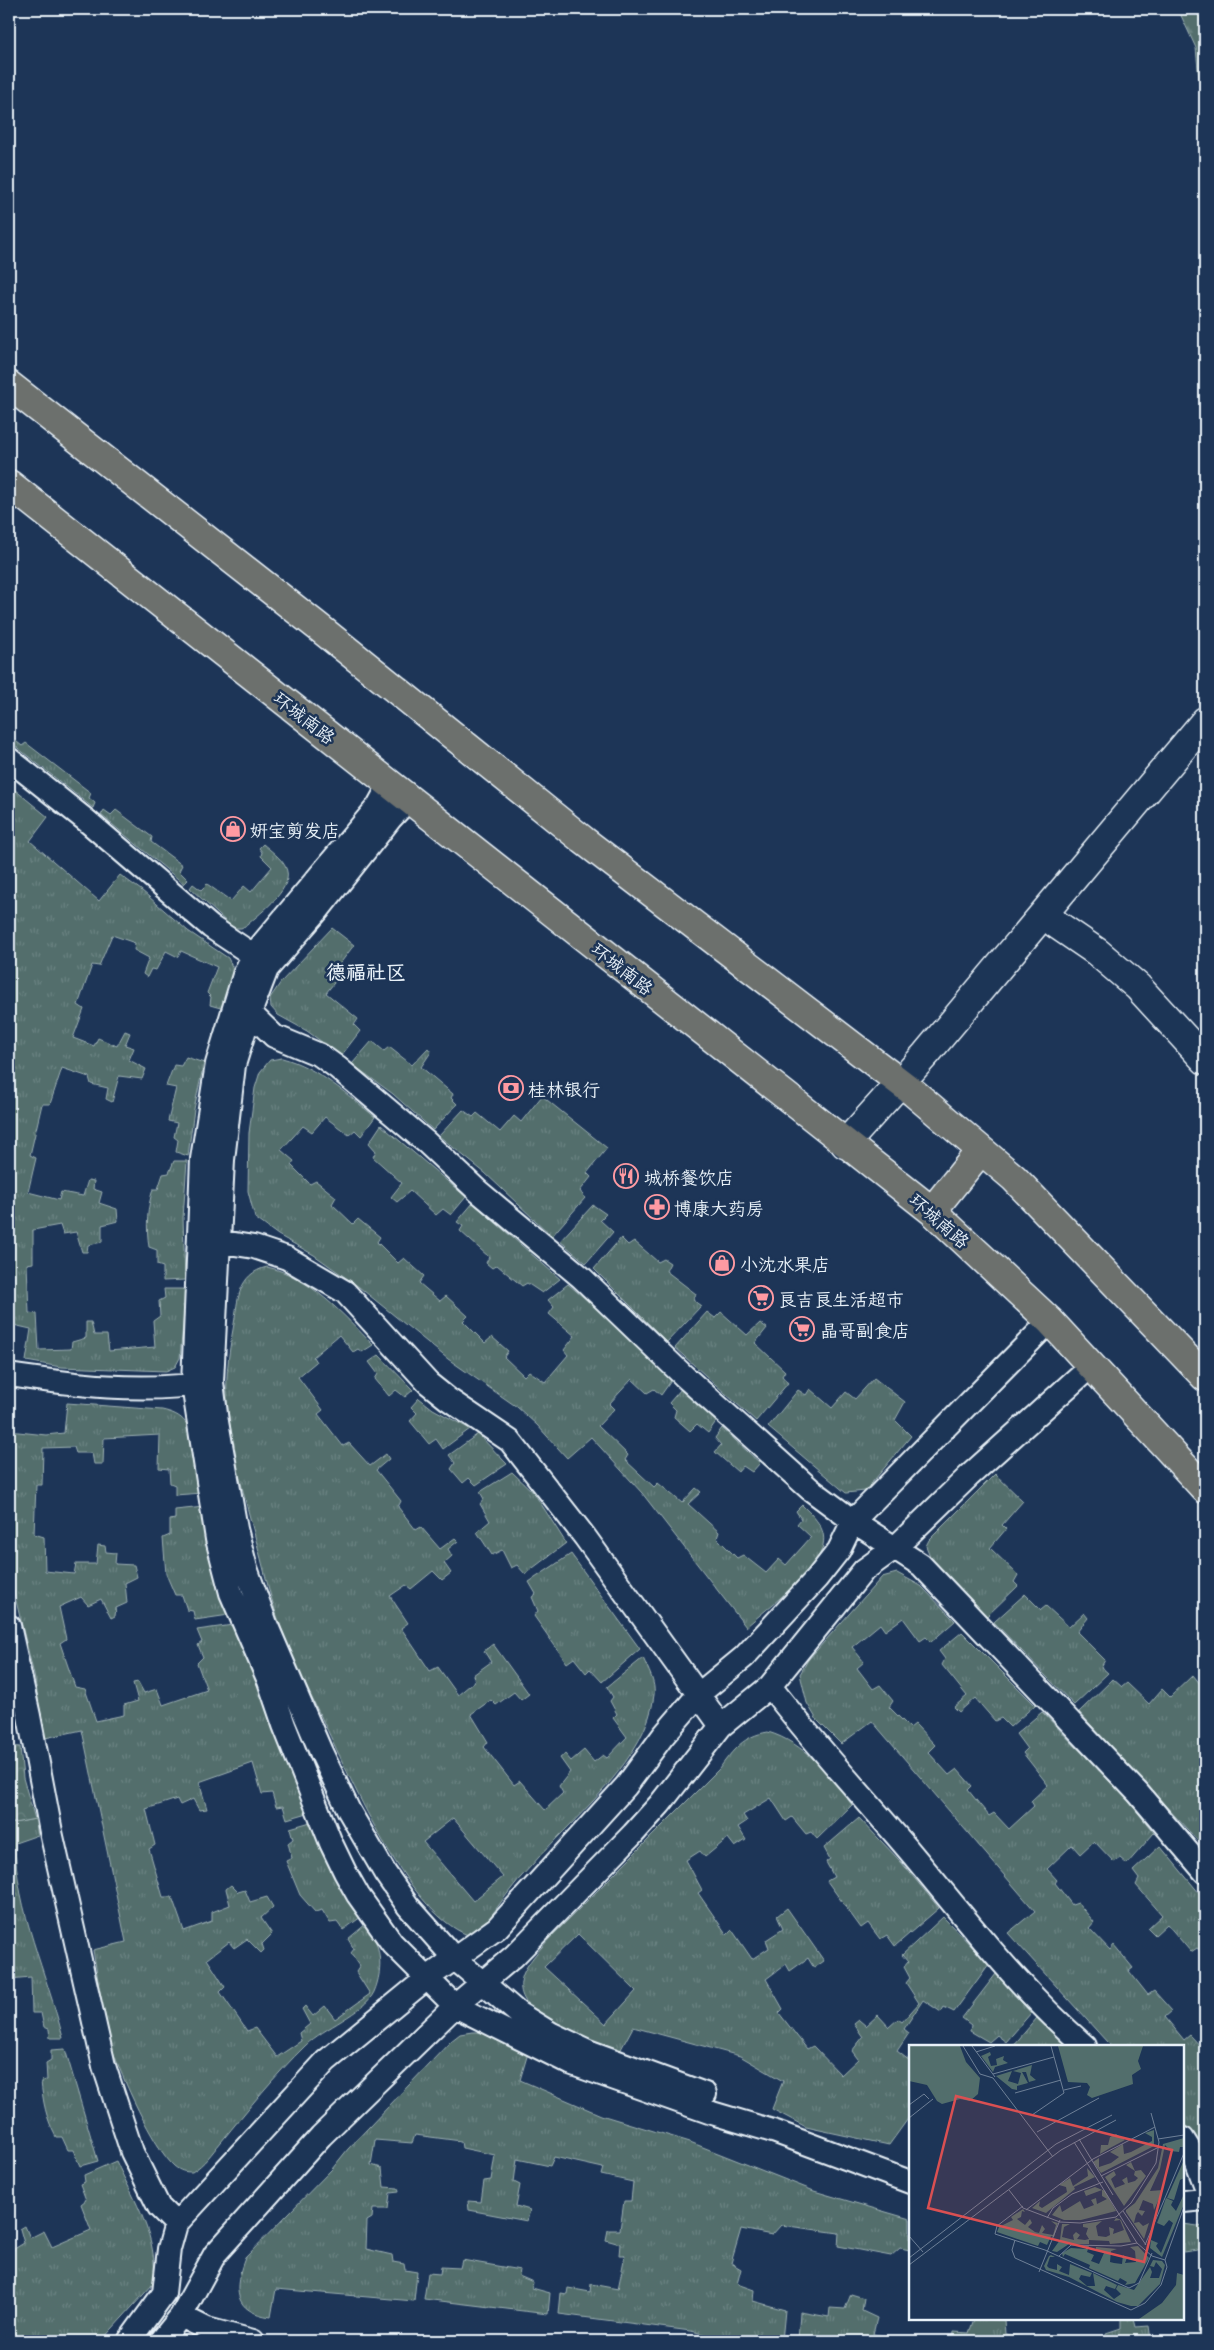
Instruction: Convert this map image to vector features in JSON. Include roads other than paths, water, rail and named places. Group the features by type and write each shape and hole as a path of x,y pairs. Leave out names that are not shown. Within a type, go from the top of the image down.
{"main road":[{"path":"9,385 317,626 583,840 907,1088 1021,1185 1205,1377"},
{"name":"环城南路","path":"9,484 932,1211 1050,1322 1092,1365 1205,1489"},
{"path":"932,1211 981,1150"}],"street":[{"path":"907,1088 1205,721"},
{"path":"853,1150 1056,924 1205,746"},
{"path":"1056,924 1096,952 1138,988 1205,1060"}],"lane":[{"path":"9,759 87,821 211,927 260,962"},
{"path":"400,792 378,806 260,962 243,1009 217,1064 202,1159 208,1240 197,1316 217,1539 224,1571 239,1616 269,1682 284,1725 345,1872 358,1895 392,1943 455,2006 570,2063 776,2132 909,2182"},
{"path":"243,1009 274,1036 320,1055 338,1068 427,1143 478,1191 548,1247 614,1307 684,1376 810,1489 853,1521 896,1547 921,1565 1138,1792 1205,1872"},
{"path":"208,1240 254,1247 286,1258 345,1292 428,1383 448,1399 510,1441 585,1536 720,1726"},
{"path":"130,2341 164,2293 169,2249 176,2224 326,2061 426,1979 497,1928 626,1786 663,1736 698,1694 744,1657 817,1578 840,1550 853,1521 1050,1322"},
{"path":"161,2341 181,2316 215,2254 321,2136 455,2006 514,1956 633,1834 660,1804 720,1726 770,1686 864,1570 896,1547 969,1476 1092,1365"},
{"path":"9,1375 57,1383 110,1387 202,1383"},
{"path":"202,1383 217,1422 236,1529 246,1568 293,1689 349,1811 385,1873 408,1906 455,1959 518,2013 552,2034 588,2052 770,2117 805,2133 852,2150 909,2167"},
{"path":"9,1626 29,1716 56,1856 104,2066 132,2152 159,2208 176,2224"},
{"path":"770,1686 799,1724 952,1904 1043,2005 1084,2045"},
{"path":"1184,2141 1195,2158 1205,2184"},
{"path":"1184,2201 1205,2199"},
{"path":"1184,2214 1205,2212"},
{"path":"181,2316 207,2329 253,2341"}],"place":[{"name":"妍宝剪发店","path":"233,829"},
{"name":"桂林银行","path":"511,1088"},
{"name":"城桥餐饮店","path":"626,1176"},
{"name":"博康大药房","path":"657,1207"},
{"name":"小沈水果店","path":"722,1263"},
{"name":"良吉良生活超市","path":"761,1298"},
{"name":"晶哥副食店","path":"802,1329"}],"district":[{"name":"德福社区","path":"366,971"}]}
